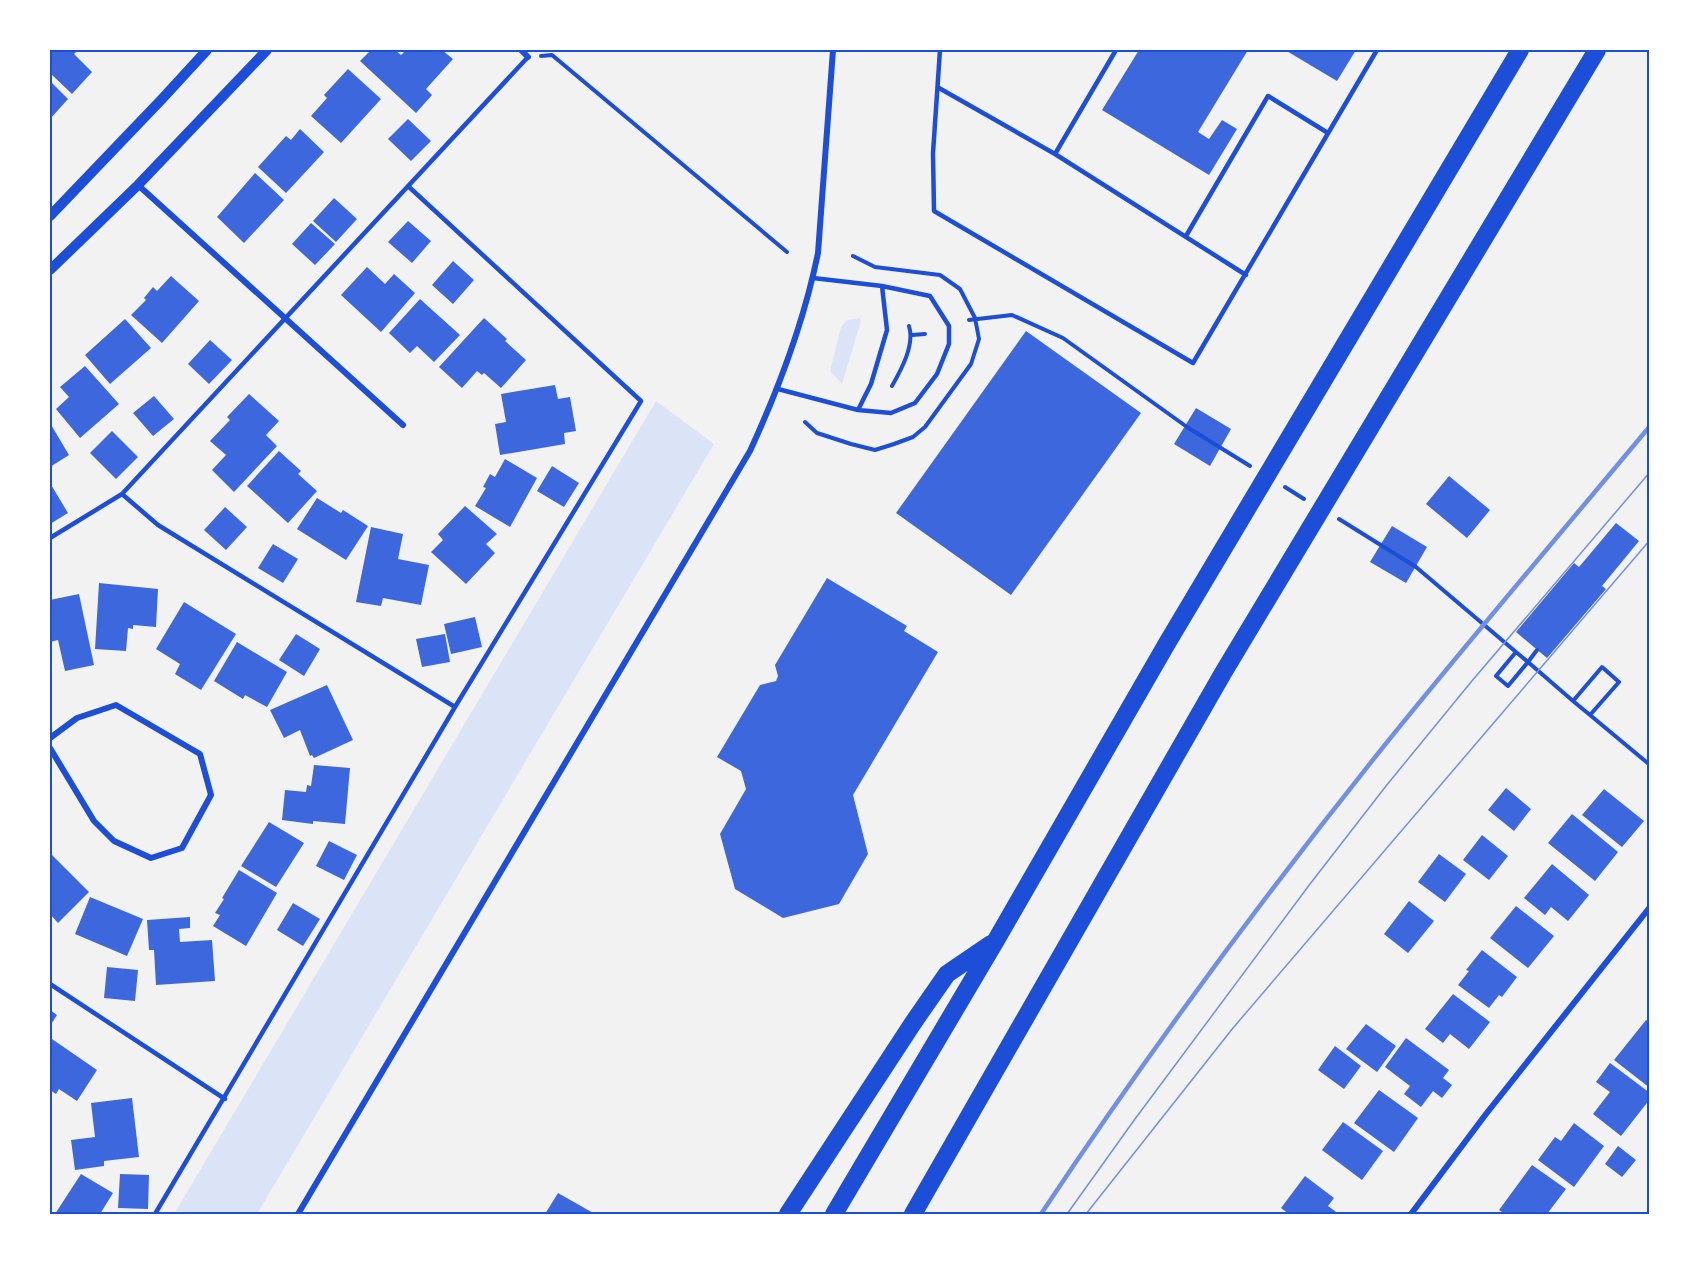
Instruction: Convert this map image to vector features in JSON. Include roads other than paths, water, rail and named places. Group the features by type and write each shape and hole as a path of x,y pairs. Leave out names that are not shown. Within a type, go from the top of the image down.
{"highway":[{"path":"834,1215 1173,635 1520,50"},
{"path":"913,1215 1223,674 1597,50"},
{"path":"788,1215 947,974 995,942"}],"street":[{"path":"50,216 207,50"},
{"path":"50,270 138,184 267,50"},
{"path":"521,50 528,57"},
{"path":"298,1215 750,451 778,389 813,278 818,254 834,50"},
{"path":"138,184 403,425"},
{"path":"50,738 77,718 116,705 200,754 211,795 182,848 151,858 114,841 94,821 50,748"},
{"path":"1412,1215 1486,1114 1650,907"}],"lane":[{"path":"940,50 933,153 934,210 1193,363 1377,50"},
{"path":"1054,154 1116,50"},
{"path":"50,538 122,494 528,57"},
{"path":"939,88 1054,154 1246,275"},
{"path":"1186,236 1268,96 1328,133"},
{"path":"155,1215 455,706 641,401 408,186"},
{"path":"778,389 858,410 891,413 915,403 937,374 948,344 949,326 930,296 882,286 813,278"},
{"path":"858,410 871,384 887,330 882,286"},
{"path":"122,494 158,525 455,706"},
{"path":"50,984 225,1099"}],"tram line":[{"path":"1067,1214 1310,884 1386,786 1471,682 1650,472"},
{"path":"1086,1214 1233,1028 1650,540"}],"railway":[{"path":"1041,1214 1207,976 1294,860 1417,706 1650,426"}]}
